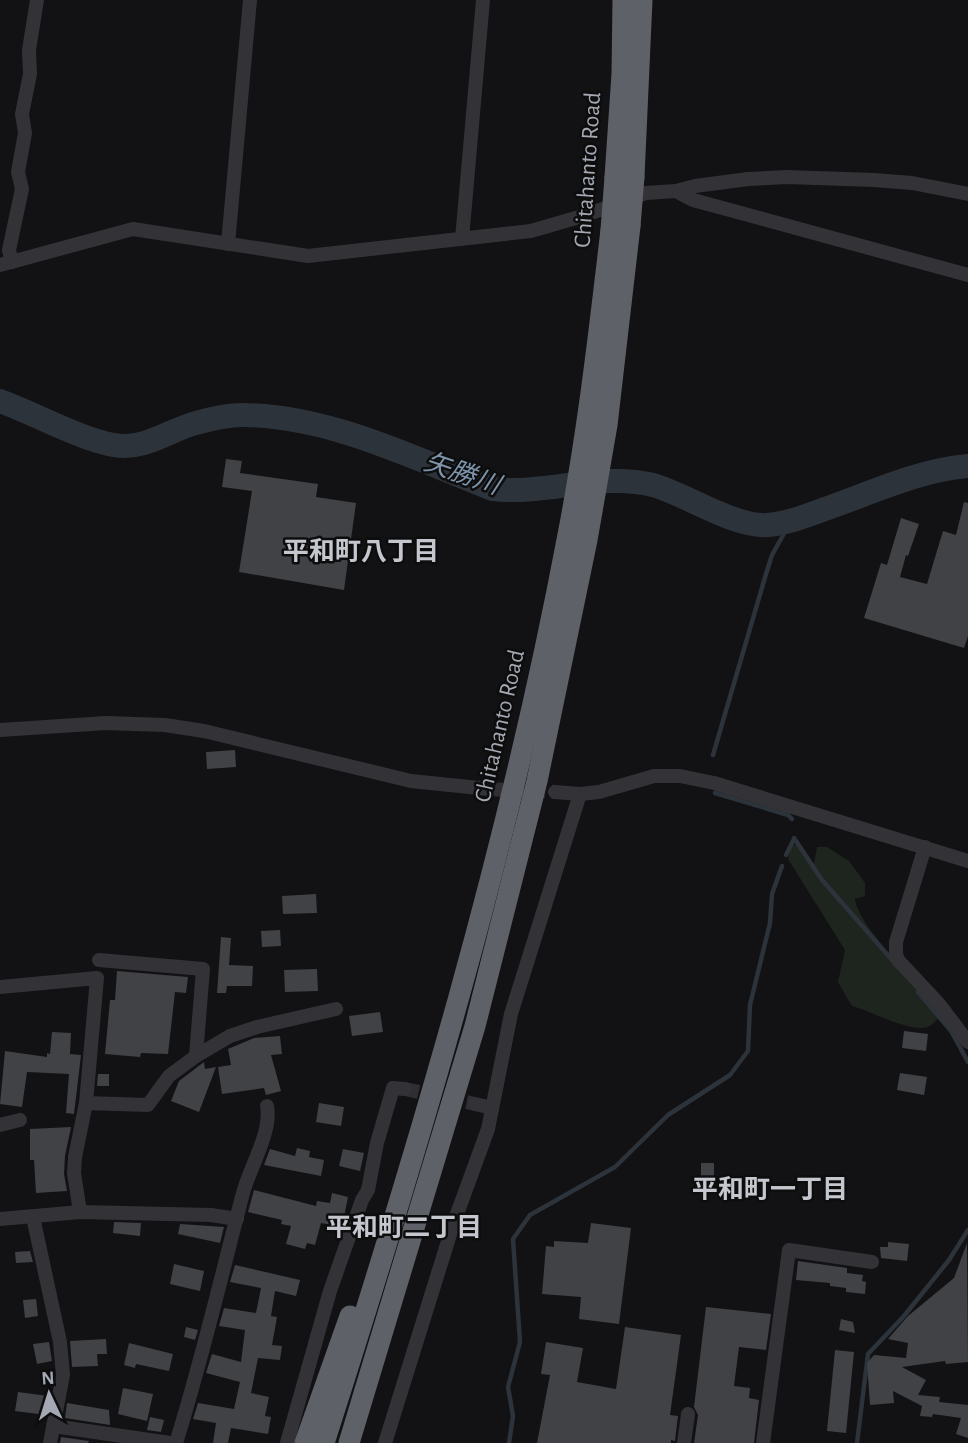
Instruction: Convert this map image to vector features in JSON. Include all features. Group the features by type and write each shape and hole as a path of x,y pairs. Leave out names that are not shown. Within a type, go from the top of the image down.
{"highway":[{"name":"Chitahanto Road","path":"623,0 625,177"},
{"name":"Chitahanto Road","path":"349,1443 475,1026 537,781 597,424 621,228 642,0"},
{"name":"Chitahanto Road","path":"324,1443 447,1044 485,907 577,540"},
{"path":"360,1443 442,1182 481,1046 475,1026"},
{"path":"305,1443 363,1279 382,1261"}],"street":[{"path":"37,0 29,50 30,74 22,114 25,134 18,172 21,199 6,264 133,229 308,256 462,239 531,231 646,193 677,191 748,179 787,177 912,183 968,194"},
{"path":"228,244 250,0"},
{"path":"462,239 483,0"},
{"path":"677,191 693,200 968,275"},
{"path":"0,730 106,723 166,725 204,731 411,781 489,789"},
{"path":"555,792 599,792 654,776 680,776 714,783 968,861"},
{"path":"385,1443 450,1236 488,1129 510,1014 580,794"},
{"path":"925,847 896,942 896,954 898,960 939,1004 968,1042"},
{"path":"99,960 203,969 196,1056"},
{"path":"0,987 97,978 86,1103 75,1157 74,1173 80,1212"},
{"path":"86,1103 148,1105 169,1076 230,1036 336,1009"},
{"path":"287,1443 330,1291 368,1190 377,1143 393,1088 405,1089"},
{"path":"475,1104 492,1108"},
{"path":"176,1443 228,1260 248,1176 267,1126 267,1106"},
{"path":"0,1125 20,1120"},
{"path":"0,1220 80,1212 211,1215 237,1219"},
{"path":"33,1217 60,1342 63,1375 51,1443"},
{"path":"763,1443 789,1251 872,1262"},
{"path":"684,1443 688,1414"},
{"path":"53,1426 170,1443"}],"shaded area":[{"path":"791,845 797,845 813,869 817,847 827,847 849,861 865,883 865,896 855,899 858,910 877,939 936,1009 940,1016 932,1024 922,1028 906,1026 852,1006 838,982 845,950 788,859"}],"building":[{"path":"226,459 242,461 240,473 318,484 316,497 356,503 344,590 239,572 252,491 222,487"},
{"path":"964,502 968,503 968,636 964,648 864,618 881,563 887,565 901,518 919,524 900,577 927,584 943,531 956,535"},
{"path":"235,750 236,767 207,769 206,752"},
{"path":"316,894 317,913 283,914 282,896"},
{"path":"280,930 281,946 262,947 261,931"},
{"path":"221,937 231,938 229,965 253,966 252,986 227,986 226,993 217,993"},
{"path":"317,969 318,991 285,992 284,970"},
{"path":"117,971 188,977 186,993 175,992 168,1054 141,1053 140,1057 105,1054 110,1000 115,1000"},
{"path":"380,1012 383,1032 352,1036 349,1016"},
{"path":"904,1031 928,1034 926,1051 902,1048"},
{"path":"52,1032 71,1033 70,1054 81,1055 74,1114 66,1113 69,1074 27,1072 22,1107 0,1104 5,1051 47,1057 47,1053 50,1054"},
{"path":"280,1036 282,1054 271,1055 281,1091 266,1095 264,1088 222,1094 218,1067 231,1065 228,1049 254,1038"},
{"path":"204,1062 205,1069 216,1067 199,1112 171,1101 179,1081"},
{"path":"900,1073 927,1077 924,1095 897,1090"},
{"path":"98,1074 109,1074 109,1086 97,1086"},
{"path":"319,1103 344,1107 341,1126 316,1122"},
{"path":"71,1127 65,1156 67,1191 36,1193 34,1160 30,1160 30,1129"},
{"path":"297,1148 310,1151 309,1157 324,1160 321,1176 264,1165 270,1149 295,1156"},
{"path":"343,1149 364,1153 360,1171 339,1166"},
{"path":"701,1163 714,1163 714,1180 701,1179"},
{"path":"254,1190 316,1206 317,1201 330,1203 332,1193 348,1197 342,1227 321,1223 315,1245 307,1243 305,1249 286,1244 291,1226 281,1224 282,1220 248,1212"},
{"path":"114,1222 141,1223 140,1236 113,1233"},
{"path":"591,1223 631,1228 619,1324 579,1319 581,1297 542,1294 546,1246 554,1247 554,1241 588,1243"},
{"path":"180,1224 224,1227 220,1243 178,1234"},
{"path":"888,1242 909,1244 907,1261 881,1258 880,1247 888,1247"},
{"path":"967,1243 968,1362 946,1364 945,1361 902,1367 926,1380 918,1395 940,1397 939,1402 968,1405 968,1438 956,1434 961,1418 933,1414 932,1417 920,1416 922,1406 893,1391 894,1403 870,1405 867,1363 874,1355 906,1358 908,1343 888,1339 908,1316 954,1278"},
{"path":"30,1251 33,1262 16,1263 15,1252"},
{"path":"798,1261 847,1268 847,1273 863,1275 862,1281 866,1282 865,1294 846,1292 846,1288 830,1286 830,1283 796,1280"},
{"path":"174,1264 204,1271 200,1291 170,1284"},
{"path":"235,1265 300,1280 296,1296 275,1291 271,1316 277,1317 272,1345 282,1346 280,1360 258,1358 251,1393 269,1397 265,1416 271,1417 268,1434 231,1428 228,1443 213,1443 216,1423 193,1419 198,1403 234,1409 240,1382 206,1373 212,1354 241,1362 245,1330 219,1326 224,1308 256,1313 261,1288 230,1282"},
{"path":"36,1299 38,1316 25,1318 23,1300"},
{"path":"706,1307 771,1314 766,1350 739,1347 734,1386 750,1388 749,1398 759,1400 754,1443 694,1443 698,1415 694,1407"},
{"path":"841,1319 853,1322 855,1333 839,1330"},
{"path":"186,1327 198,1330 195,1340 184,1337"},
{"path":"625,1327 681,1335 670,1415 678,1416 675,1441 537,1443 550,1375 541,1374 546,1342 583,1348 577,1382 616,1389"},
{"path":"106,1339 107,1354 97,1354 98,1366 72,1367 70,1341"},
{"path":"49,1342 52,1361 37,1364 33,1344"},
{"path":"129,1343 173,1354 169,1371 136,1364 135,1368 124,1365"},
{"path":"835,1350 854,1352 846,1433 827,1431"},
{"path":"123,1388 153,1394 147,1421 118,1414"},
{"path":"18,1392 48,1396 46,1415 15,1411"},
{"path":"67,1403 109,1410 110,1425 65,1418"},
{"path":"150,1417 164,1420 161,1432 147,1430"},
{"path":"61,1437 89,1441 60,1443"}],"waterway":[{"name":"矢勝川","path":"0,401 96,441 125,446 143,443 187,426 220,418 243,415 275,417 308,423 371,441 493,489 633,482 666,489 726,516 755,525 790,521 913,477 968,466"},
{"path":"713,755 772,555 791,521"},
{"path":"715,793 788,815 792,819"},
{"path":"794,838 822,880 893,961"},
{"path":"786,855 794,839"},
{"path":"509,1443 513,1416 508,1387 520,1342 513,1239 530,1215 615,1167 668,1115 730,1075 748,1051 750,1005 770,923 772,894 782,866"},
{"path":"918,992 951,1031 968,1062"},
{"path":"857,1443 868,1354 904,1316 949,1260 968,1230"}],"tunnel":[{"path":"489,789 555,792"},
{"path":"405,1089 475,1104"}],"district":[{"name":"平和町八丁目","path":"361,552"},
{"name":"平和町一丁目","path":"770,1190"},
{"name":"平和町二丁目","path":"404,1228"}]}
